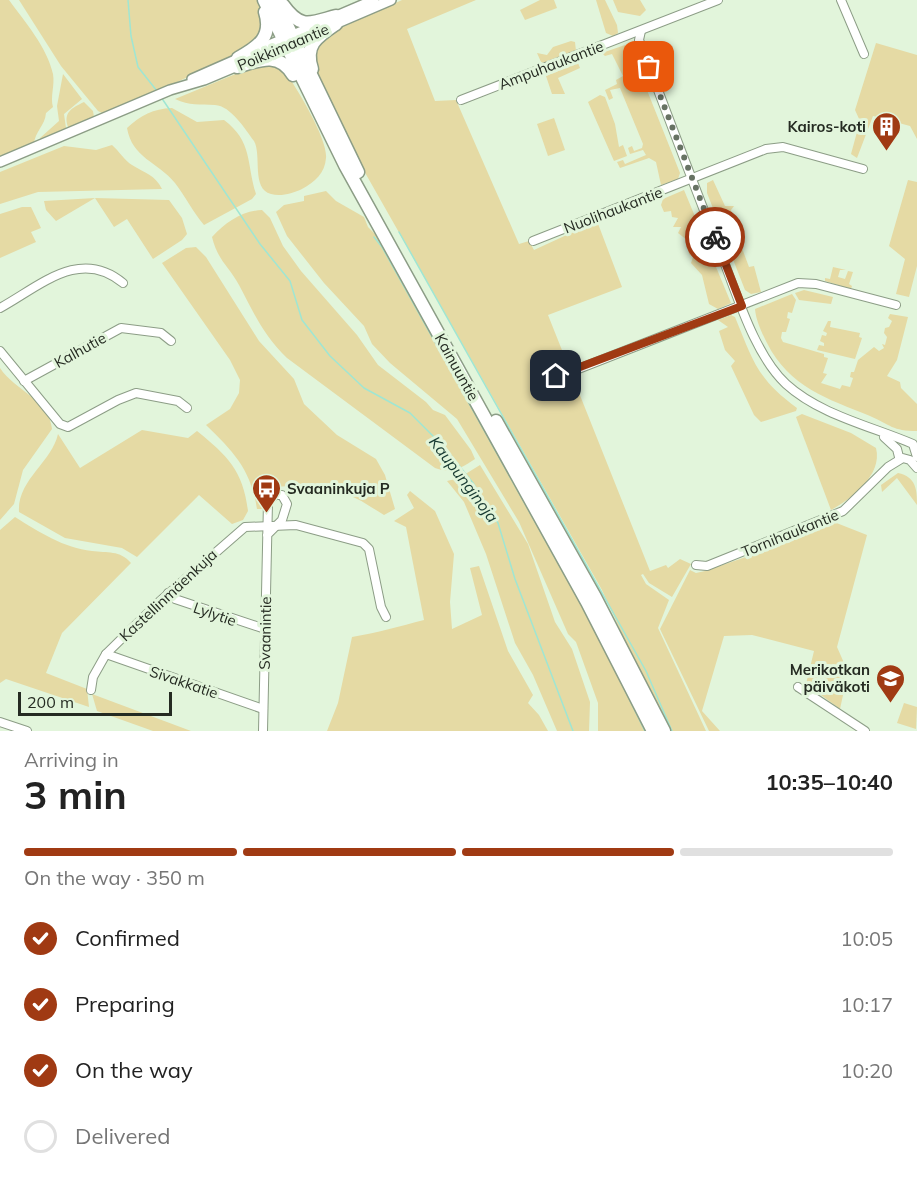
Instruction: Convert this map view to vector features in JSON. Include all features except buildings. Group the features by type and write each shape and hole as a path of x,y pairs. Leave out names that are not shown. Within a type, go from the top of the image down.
{"highway":[{"name":"Kainuuntie","path":"263,0 328,113 382,218 596,597 664,731"},
{"path":"237,62 267,36 268,25 263,0"},
{"name":"Kainuuntie","path":"278,0 288,41 312,103 587,602 653,731"},
{"path":"278,0 300,22 336,20"},
{"path":"328,113 310,62 309,50 314,40 336,20"},
{"path":"237,62 270,58 280,60 288,66 312,103"}],"main road":[{"name":"Poikkimaantie","path":"336,20 374,0"},
{"name":"Poikkimaantie","path":"0,162 336,20 391,0"}],"street":[{"name":"Ampuhaukantie","path":"461,100 718,0"},
{"path":"841,0 864,54"},
{"path":"641,31 639,40 742,306 765,357 786,384 807,400 903,442 917,468"},
{"name":"Nuolihaukantie","path":"533,241 766,149 783,147 863,169"},
{"path":"0,308 72,267 99,270 123,283"},
{"path":"568,373 790,286 806,282 896,305"},
{"name":"Kalhutie","path":"24,381 121,328 164,334 171,341"},
{"path":"0,351 60,424 68,428 117,400 136,393 178,401 187,408"},
{"path":"878,433 910,452"},
{"name":"Tornihaukantie","path":"696,565 707,566 843,512 888,467 910,452"},
{"name":"Svaanintie","path":"263,731 267,525 268,502 278,494 285,497 287,504 285,516 267,535"},
{"name":"Kastellinmäenkuja","path":"91,690 93,677 106,654 237,531 255,524 309,527 367,546 381,607 386,617"},
{"name":"Lylytie","path":"168,594 175,599 265,629"},
{"name":"Sivakkatie","path":"106,654 263,709"},
{"path":"798,687 865,731"},
{"path":"0,722 27,731"}],"shaded area":[{"path":"0,0 9,0 46,54 53,74 53,107 46,113 34,144 0,158"},
{"path":"19,0 258,0 264,31 246,50 106,115 98,111 61,66"},
{"path":"402,0 476,0 407,29 435,101 456,100 519,244 529,241 534,250 597,221 622,287 548,315 650,571 666,565 668,568 680,559 691,564 672,597 649,583 643,574 641,575 646,584 669,600 658,628 706,731 666,731 602,590 355,155 313,64 312,50 325,35"},
{"path":"540,0 554,0 557,8 525,20 520,10"},
{"path":"596,0 605,0 617,25 618,33 613,36 606,33"},
{"path":"613,0 640,0 646,10 640,16 618,12"},
{"path":"571,41 575,42 576,51 545,63 541,62 537,53 547,55 553,47"},
{"path":"876,43 917,55 917,139 910,126 873,116 857,158 851,154 860,121 855,110"},
{"path":"625,45 631,50 680,173 678,179 661,185 656,162 649,158 620,168 617,162 623,160 625,164 646,155 643,150 630,154 628,148 632,146 634,151 642,148 643,144 620,88 610,90 613,98 609,100 605,90 617,84 616,80 623,76 612,54 605,56 602,53"},
{"path":"578,63 580,68 558,78 565,94 552,94 546,76"},
{"path":"274,65 288,76 305,104 318,128 326,158 321,173 311,183 295,192 279,195 265,191 261,186 254,141 227,109 215,105 190,104 175,99 250,68"},
{"path":"63,74 82,99 64,114 66,128 42,141 40,138 59,121 57,106"},
{"path":"600,95 605,97 615,124 619,147 623,145 627,156 614,161 588,102"},
{"path":"84,102 93,111 94,117 99,118 68,127 68,114"},
{"path":"172,108 197,122 224,120 240,136 247,153 256,194 252,199 204,225 175,183 134,146 127,128 148,113"},
{"path":"554,118 565,150 548,156 537,124"},
{"path":"112,145 129,163 153,177 162,189 38,192 0,204 0,172 64,146 96,150"},
{"path":"713,180 725,206 734,206 731,210 733,222 738,221 740,230 736,232 749,267 754,266 761,292 751,294 745,290 707,193 707,183"},
{"path":"908,180 917,182 917,266 909,297 896,294 905,259 889,246"},
{"path":"684,190 731,303 718,309 709,304 702,275 691,263 693,257 689,254 687,240 678,233 681,227 673,227 678,218 672,217 671,211 664,212 661,205 663,199"},
{"path":"326,191 336,201 364,217 368,227 379,238 593,616 650,731 598,731 598,703 576,642 568,634 519,522 457,419 390,363 372,344 364,326 324,283 287,236 276,212 284,205 304,201 304,196"},
{"path":"95,198 169,200 182,218 187,234 182,240 153,259 127,219 114,227"},
{"path":"95,198 56,221 46,210 44,201"},
{"path":"22,207 31,207 41,228 31,232 36,242 0,258 0,214"},
{"path":"262,210 270,218 283,246 301,271 357,335 378,365 433,410 445,415 475,459 456,469 435,468 287,358 271,341 235,278 220,257 212,237 235,218"},
{"path":"196,247 206,257 259,341 294,379 304,404 337,435 376,459 385,475 395,509 384,515 347,495 316,488 293,486 264,491 262,509 257,509 250,483 240,462 206,425 230,409 239,393 240,380 230,360 162,263 186,248"},
{"path":"833,267 846,270 840,270 838,277 845,279 848,271 853,272 849,284 852,286 851,289 825,281 825,278 830,279"},
{"path":"804,290 833,297 831,304 799,300 795,293"},
{"path":"792,294 796,300 792,313 788,312 787,318 790,319 786,332 782,332 783,342 824,354 824,357 828,358 823,373 827,374 821,383 840,389 842,385 850,387 853,378 850,377 851,372 854,372 858,360 874,347 879,351 884,348 882,344 885,345 887,337 884,333 885,328 889,327 892,321 888,318 890,314 908,317 897,360 887,376 900,382 901,388 917,404 917,431 897,429 825,397 811,390 786,371 767,343 755,309"},
{"path":"731,315 735,317 758,368 773,388 797,408 796,411 761,422 754,415 731,366 735,361 725,350 719,331 728,327 718,320"},
{"path":"828,321 831,321 830,327 860,333 859,337 862,338 855,359 817,350 819,345 824,346 824,343 820,341 822,335 826,336 827,333 823,331"},
{"path":"0,368 45,410 52,429 23,470 14,504 0,520"},
{"path":"802,414 851,433 876,448 875,468 870,477 856,493 831,510 796,417"},
{"path":"142,430 188,438 197,431 208,440 232,465 238,475 246,497 248,511 243,520 232,524 199,495 137,557 122,548 65,538 19,512 23,490 49,454 58,434 80,468"},
{"path":"480,465 528,544 555,622 572,649 590,702 589,731 557,731 533,675 515,643 486,554 464,502 447,481 459,478"},
{"path":"898,473 909,477 914,484 917,505 897,478 882,492 881,485"},
{"path":"410,491 435,511 454,554 450,602 452,629 482,615 470,568 479,566 508,651 533,695 528,703 539,715 548,731 327,731 338,703 352,637 424,620 406,527 394,521 414,508 407,495"},
{"path":"15,517 43,534 72,547 118,554 131,563 62,633 46,673 87,689 89,707 6,679 0,683 0,530"},
{"path":"834,522 867,535 837,647 848,672 840,709 806,684 814,651 752,635 724,636 702,711 720,731 709,731 660,629 690,570 696,573 705,571 789,542"},
{"path":"92,694 191,731 153,731 97,711"},
{"path":"904,703 917,707 916,729 897,723"}],"waterway":[{"name":"Kaupunginoja","path":"128,0 131,36 138,67 157,91"},
{"name":"Kaupunginoja","path":"161,97 260,244 290,281 302,320 330,356 364,388 410,413 445,448 473,483 498,523 515,579 573,731"},
{"path":"399,232 646,671 672,731"},
{"path":"374,237 382,247 587,615"},
{"path":"619,678 645,731"}],"way so far":[{"path":"649,67 715,237"}],"place":[{"name":"Kairos-koti","path":"887,152"},
{"name":"Svaaninkuja P","path":"266,514"},
{"name":"Merikotkan päiväkoti","path":"891,704"}],"route":[{"path":"556,376 742,306 715,237"}]}
